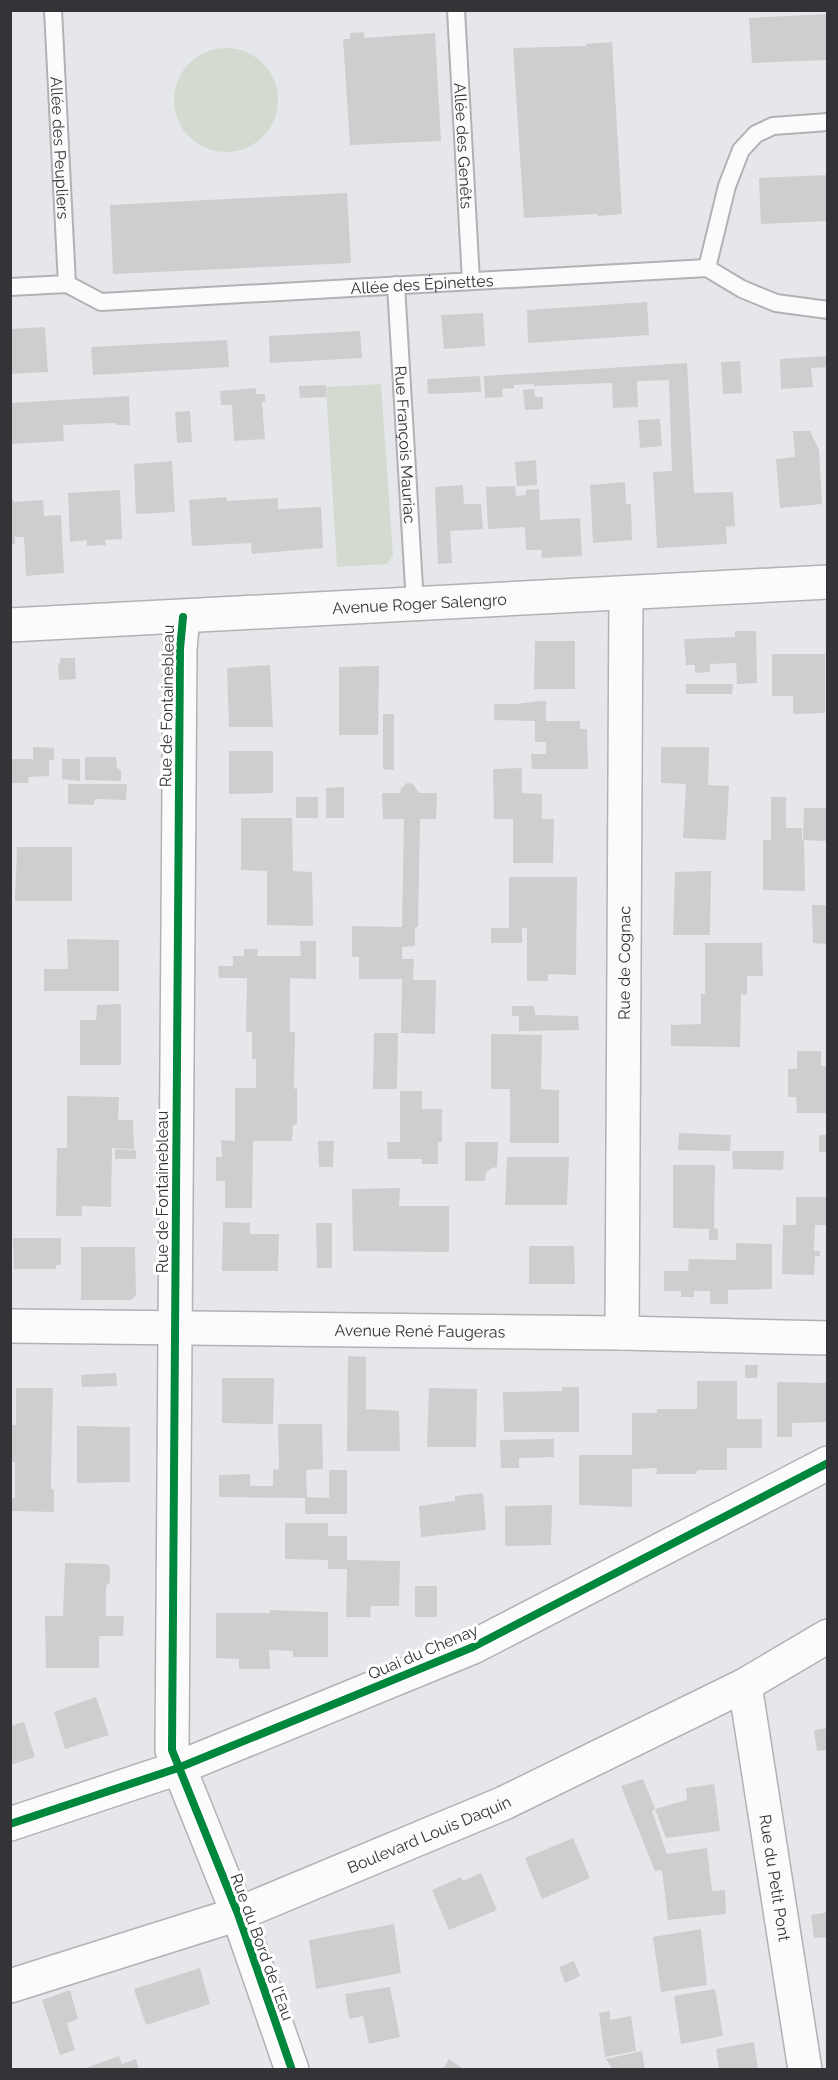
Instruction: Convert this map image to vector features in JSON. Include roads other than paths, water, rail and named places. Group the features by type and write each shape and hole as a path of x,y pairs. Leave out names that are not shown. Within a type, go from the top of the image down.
{"street":[{"name":"Avenue Roger Salengro","path":"10,625 828,582"},
{"name":"Rue de Cognac","path":"622,1333 626,593"},
{"name":"Rue de Fontainebleau","path":"178,1768 172,1750 180,649 183,616"},
{"name":"Avenue René Faugeras","path":"10,1326 622,1333 828,1338"},
{"name":"Quai du Chenay","path":"10,1824 178,1768 473,1647 828,1463"},
{"name":"Boulevard Louis Daquin","path":"10,1986 237,1914 504,1803 744,1685 828,1636"},
{"name":"Rue du Petit Pont","path":"744,1685 806,2070"},
{"name":"Rue du Bord de l'Eau","path":"178,1768 237,1914 292,2070"}],"lane":[{"name":"Allée des Peupliers","path":"53,10 67,284"},
{"name":"Allée des Genêts","path":"456,10 471,281"},
{"path":"828,122 773,126 756,134 741,150 727,186 707,268 742,289 776,303 828,310"},
{"name":"Allée des Épinettes","path":"67,284 101,302 707,268"},
{"path":"10,287 67,284"},
{"name":"Rue François Mauriac","path":"396,285 415,604"}]}
